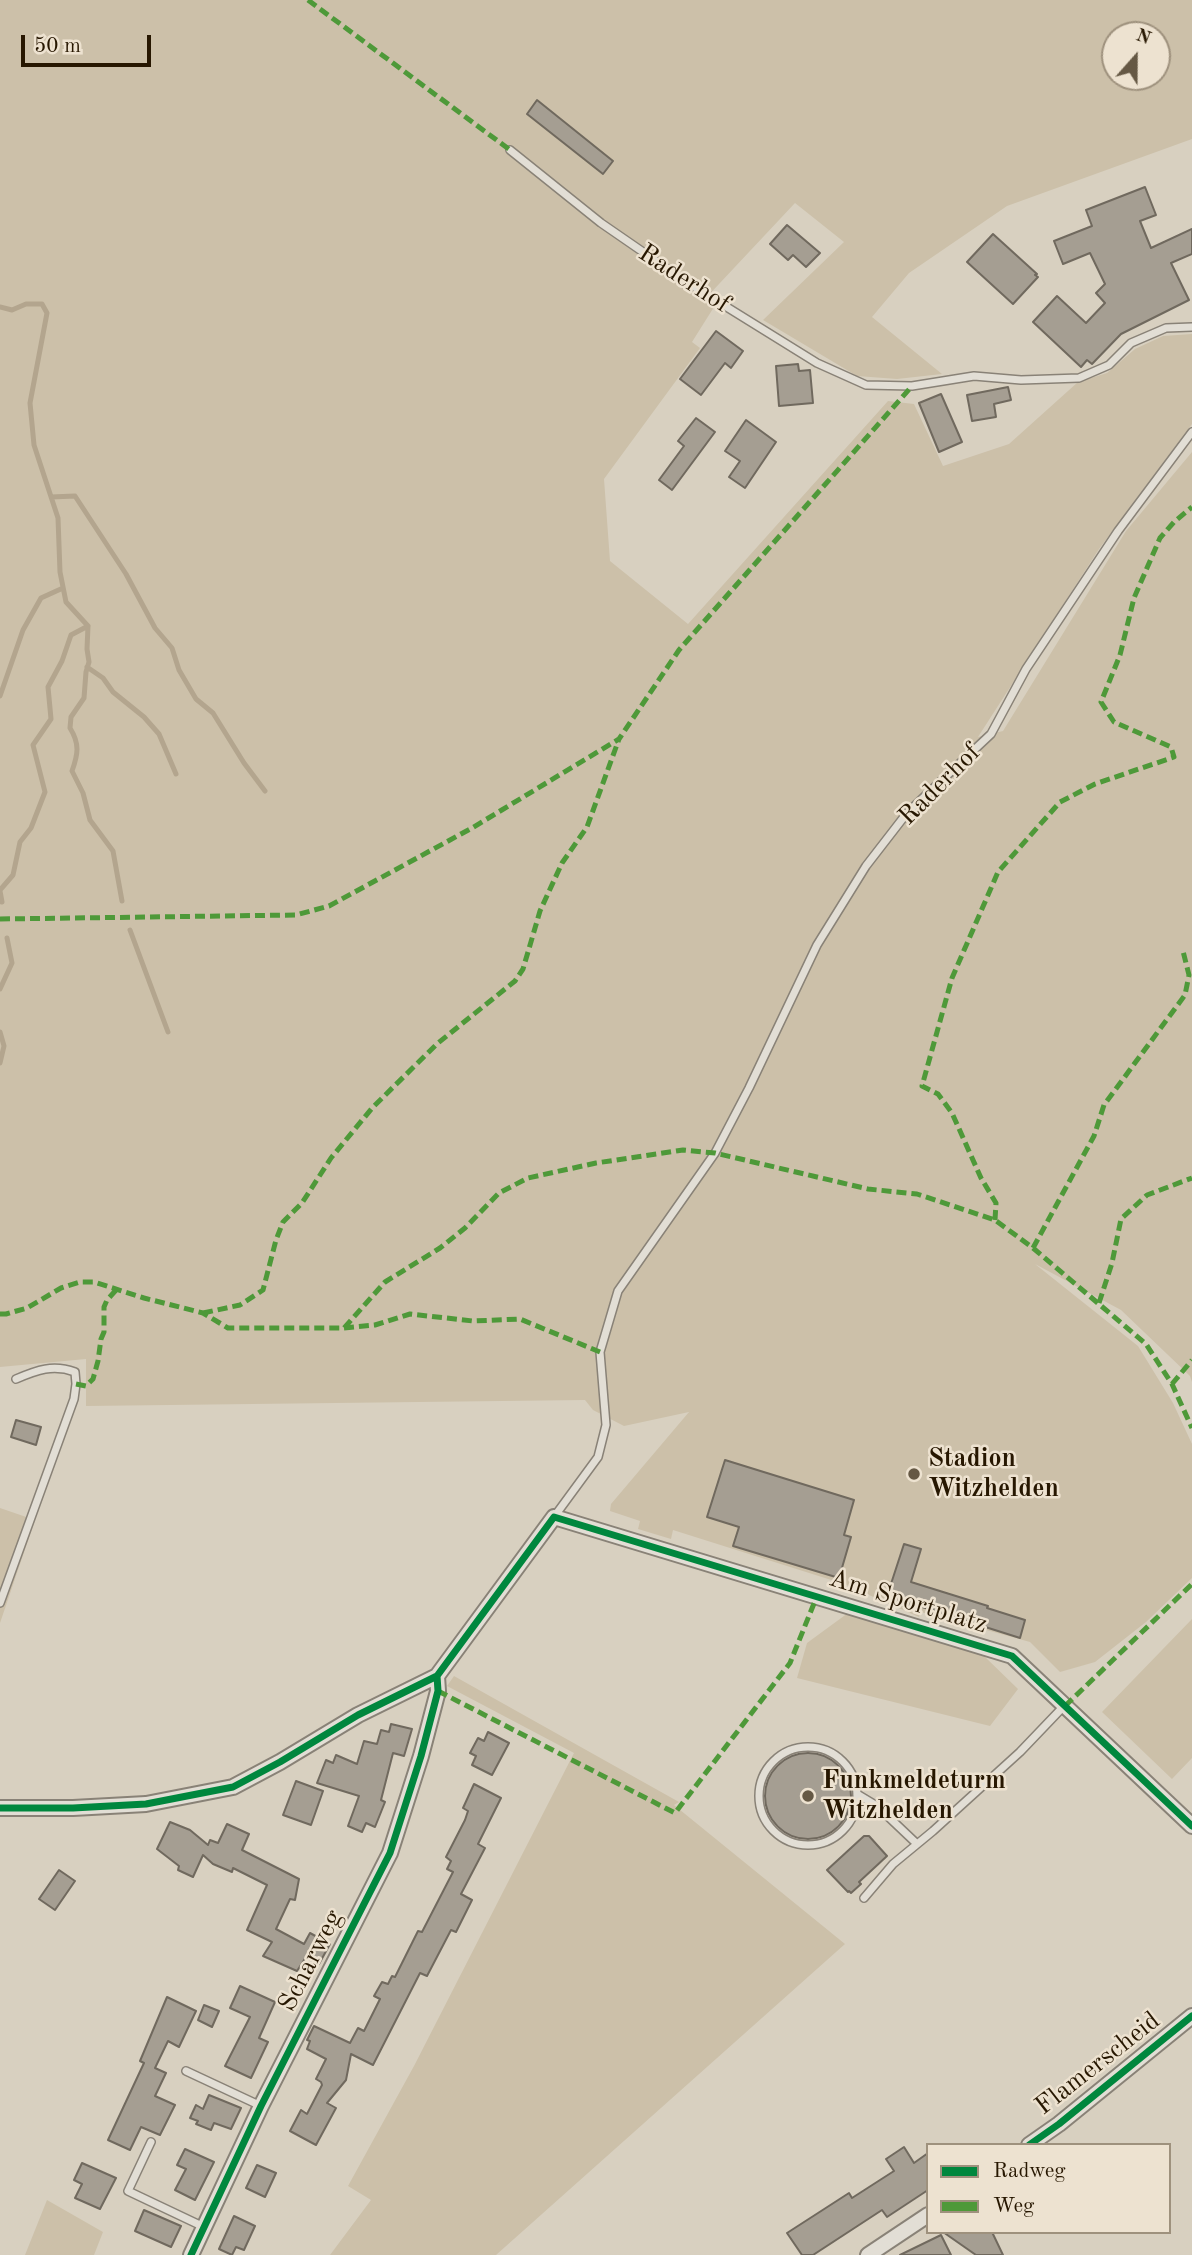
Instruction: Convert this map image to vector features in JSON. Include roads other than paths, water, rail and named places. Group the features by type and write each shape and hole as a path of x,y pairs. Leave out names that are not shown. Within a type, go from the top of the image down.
{"street":[{"name":"Scharweg","path":"0,1808 146,1804 233,1787 358,1715 437,1676 554,1517"},
{"name":"Am Sportplatz","path":"554,1517 1012,1657 1192,1826"},
{"name":"Scharweg","path":"191,2255 261,2106 390,1853 421,1756 438,1691 437,1676"},
{"name":"Flamerscheid","path":"1032,2143 1192,2016"},
{"path":"868,2255 926,2217"}],"lane":[{"name":"Raderhof","path":"510,150 600,223 688,283 817,363 866,385 912,386 974,376 1021,380 1079,378 1109,365 1130,343 1166,328 1192,327"},
{"name":"Raderhof","path":"554,1517 598,1457 606,1425 600,1352 618,1291 715,1153 817,946 866,866 908,813 991,734 1026,669 1118,531 1192,432"},
{"path":"0,1604 74,1399 76,1384 75,1373 61,1367 38,1369 16,1379"},
{"path":"864,1898 893,1864 1020,1752 1065,1706"},
{"path":"857,1794 856,1806 846,1827 827,1841 804,1845 792,1843 772,1830 765,1820 759,1798 764,1775 778,1757 800,1748 812,1747 834,1755 843,1763 850,1772 857,1794 877,1806 916,1843"},
{"path":"186,2071 261,2106"},
{"path":"151,2142 128,2192 204,2227"}],"waterway":[{"path":"0,307 12,310 26,304 42,304 47,313 30,403 34,445 58,518 60,572 66,602 88,626 71,635 62,661 48,687 51,719 33,745 45,792 31,828 20,842 13,875 0,890"},
{"path":"51,497 75,496 126,574 155,628 172,648 179,670 196,699 213,713 265,791"},
{"path":"0,696 23,630 41,598 63,588"},
{"path":"88,626 89,662 84,698 71,717 70,728 77,749 72,771 83,793 90,820 113,851 122,901"},
{"path":"87,667 103,678 113,692 144,717 159,734 176,774"},
{"path":"0,891 2,902"},
{"path":"130,930 168,1032"},
{"path":"0,989 12,963 7,938"},
{"path":"0,1032 4,1046 0,1063"}],"place":[{"name":"Stadion Witzhelden","path":"914,1474"},
{"name":"Funkmeldeturm Witzhelden","path":"808,1796"}]}
